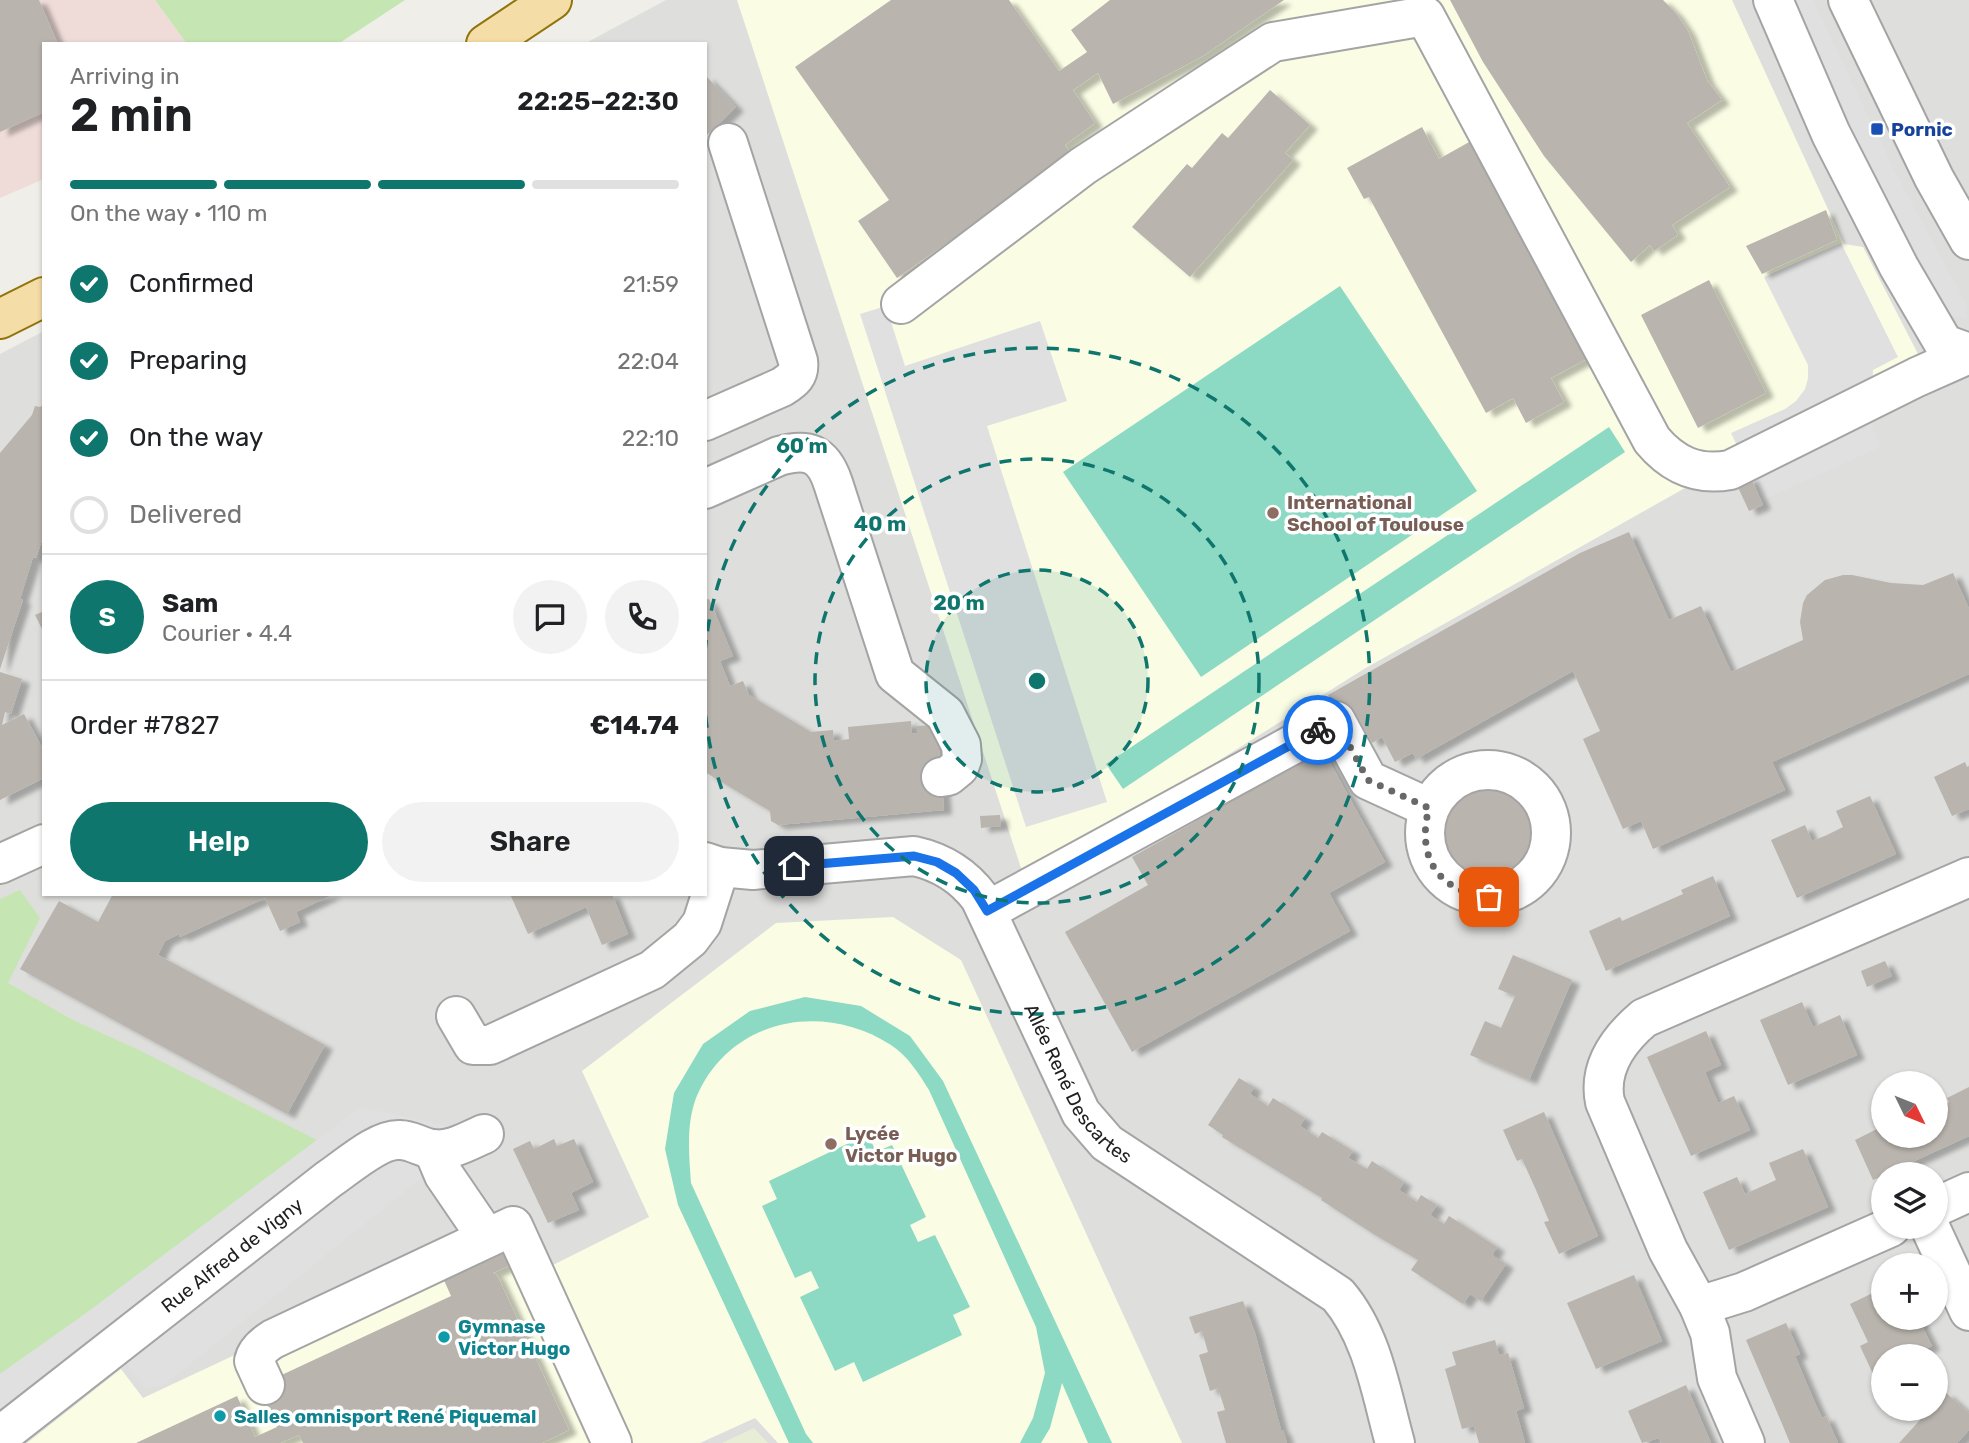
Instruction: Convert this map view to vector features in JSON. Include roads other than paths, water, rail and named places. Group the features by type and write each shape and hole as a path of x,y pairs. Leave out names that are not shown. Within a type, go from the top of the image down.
{"main road":[{"path":"489,42 552,0"},
{"path":"0,318 42,298"}],"street":[{"path":"1773,0 1831,134 1899,267 1944,344 1969,354"},
{"path":"1848,0 1934,178 1969,240"},
{"path":"901,304 1083,166 1273,42 1425,16 1652,440 1664,454 1679,465 1706,472 1730,470 1969,354"},
{"path":"707,420 782,387 793,380 798,371 798,361 729,143"},
{"path":"707,488 791,453 804,452 821,461 833,483 895,674 945,714 961,746 962,759 959,767 948,776 941,777"},
{"path":"987,911 1336,721 1368,780 1429,808"},
{"path":"0,864 42,845"},
{"name":"Allée René Descartes","path":"712,865 753,870 914,856 937,862 956,873 974,890 987,911 1081,1113 1107,1143 1338,1295 1363,1332 1395,1443"},
{"path":"707,894 712,865"},
{"path":"1745,1443 1717,1378 1710,1333 1699,1306 1668,1250 1605,1102 1602,1089 1604,1079 1617,1046 1644,1018 1969,877"},
{"path":"456,1016 473,1045 490,1045 652,970 690,939 702,923 707,896"},
{"name":"Rue Alfred de Vigny","path":"0,1436 318,1188 374,1148 400,1139 433,1149 465,1143 484,1134"},
{"path":"433,1149 444,1175 487,1238"},
{"path":"1948,1202 1969,1192"},
{"path":"265,1385 254,1362 265,1345 513,1226 612,1443"},
{"path":"1699,1306 1744,1292 1871,1236"},
{"path":"1936,1239 1969,1311"}],"place":[{"name":"Pornic","path":"1877,129"},
{"name":"International School of Toulouse","path":"1273,513"},
{"name":"Lycée Victor Hugo","path":"831,1144"},
{"name":"Gymnase Victor Hugo","path":"444,1337"},
{"name":"Salles omnisport René Piquemal","path":"220,1416"}]}
